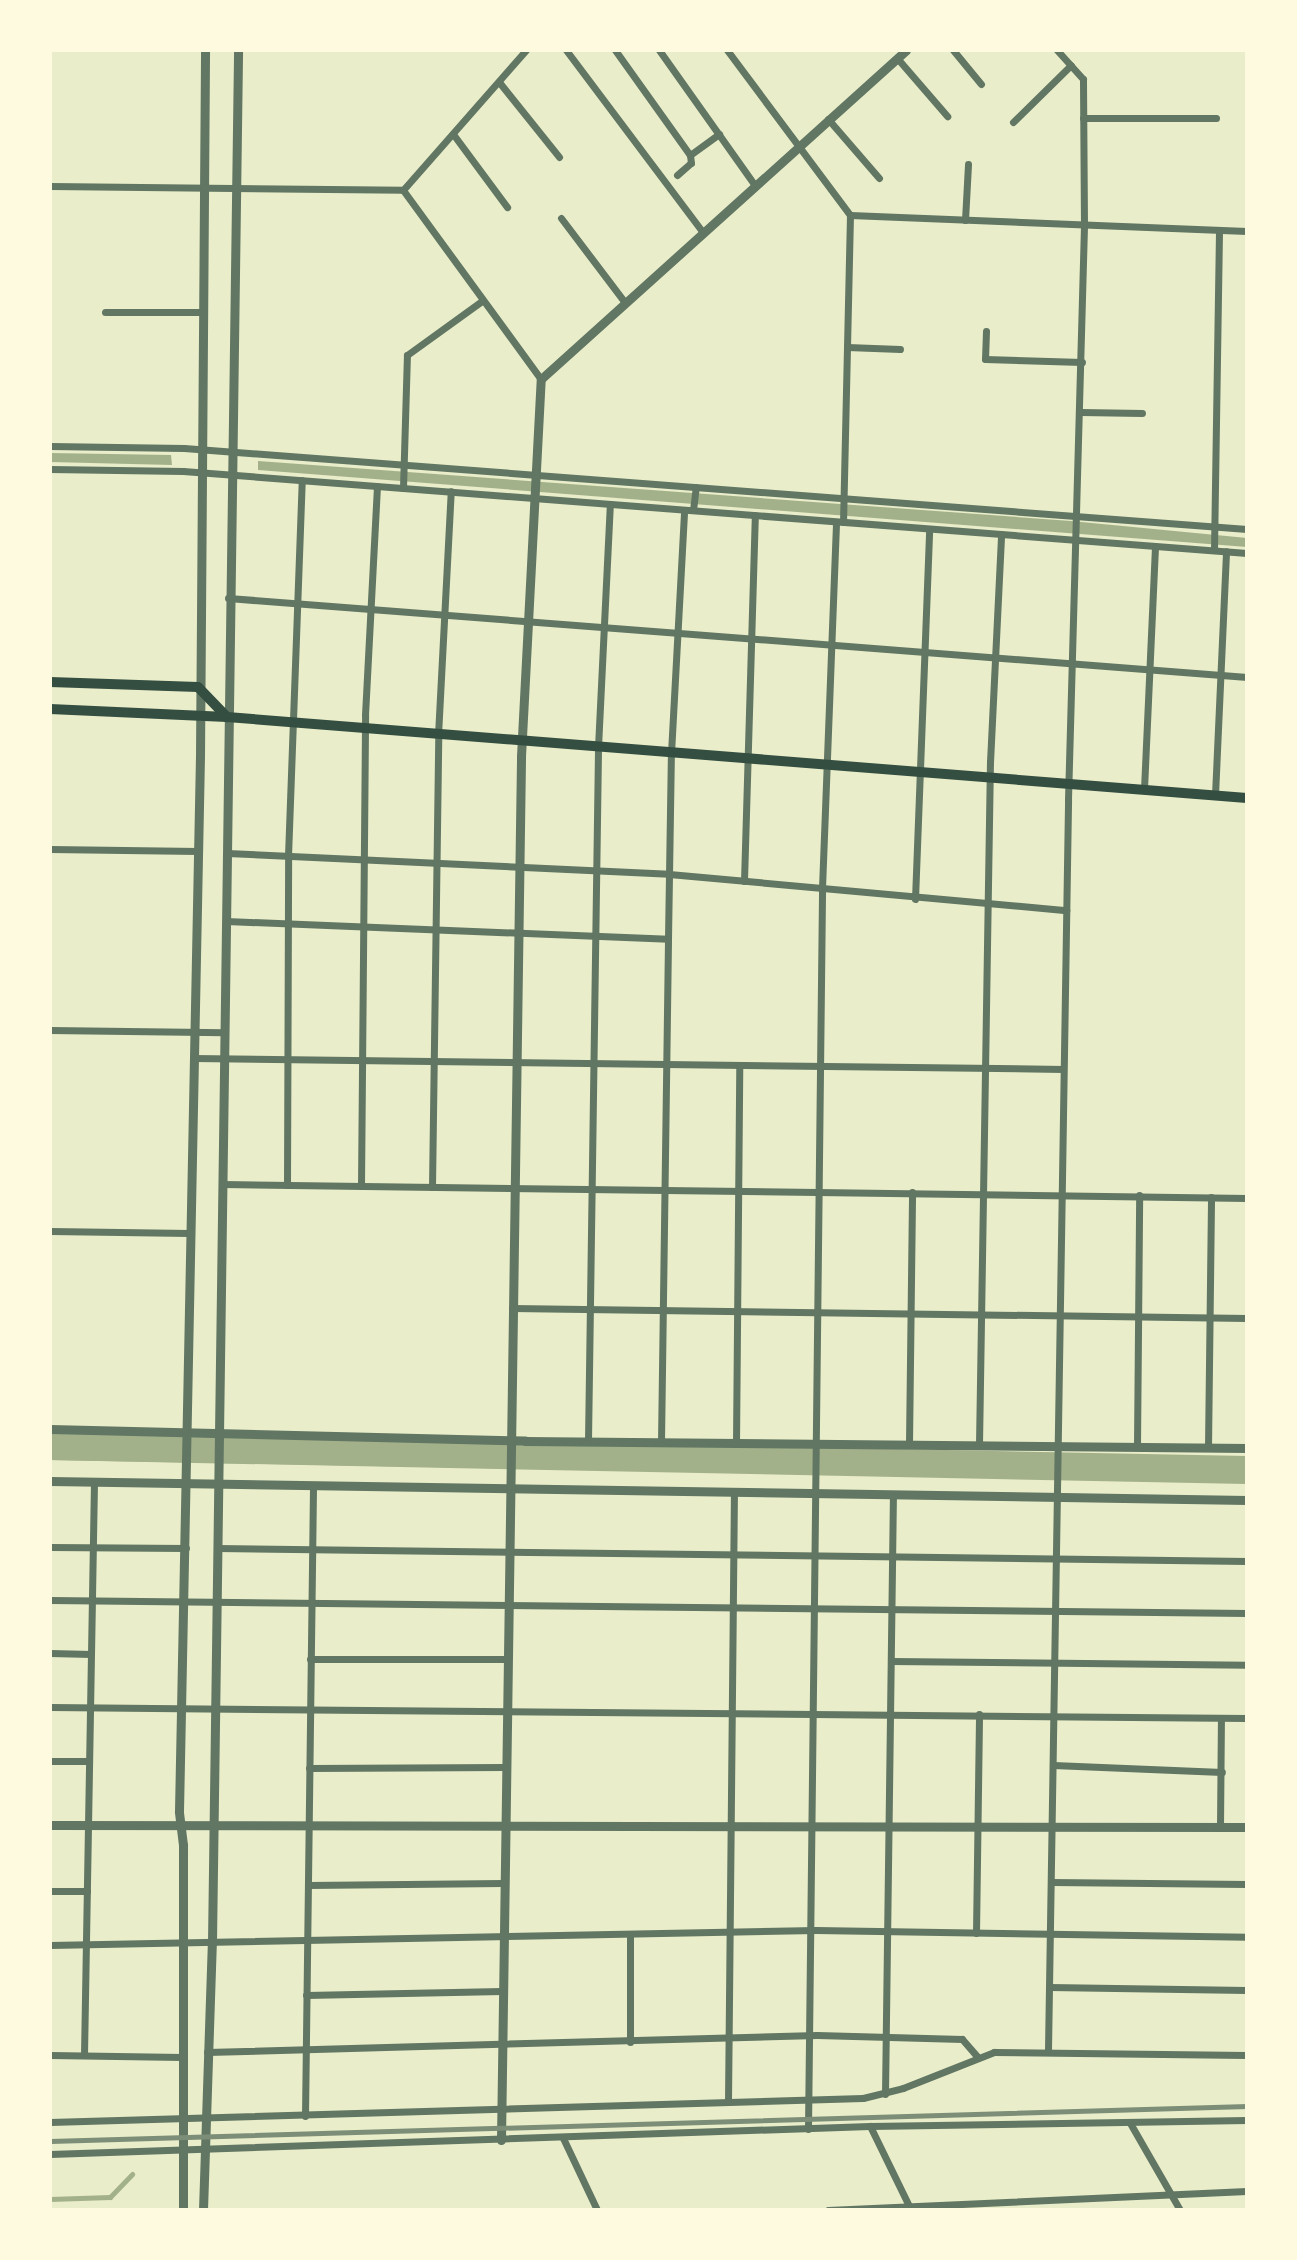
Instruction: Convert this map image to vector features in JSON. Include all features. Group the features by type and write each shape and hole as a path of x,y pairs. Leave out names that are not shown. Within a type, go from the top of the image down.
{"main road":[{"path":"50,682 198,687 227,717"},
{"path":"50,709 227,717 1247,798"}],"street":[{"path":"183,2210 180,1709 186,1602 189,1233 198,851 205,50"},
{"path":"203,2210 212,1942 227,853 227,598 233,452 238,50"},
{"path":"50,186 403,190 526,50"},
{"path":"566,50 702,231"},
{"path":"615,50 690,155 691,163 677,175"},
{"path":"659,50 754,184"},
{"path":"727,50 850,215 844,501 831,645 822,888 808,2129"},
{"path":"501,2140 519,868 532,495 541,379 623,300 906,50"},
{"path":"953,50 981,84"},
{"path":"1048,2050 1068,783 1079,537 1084,225 1083,79 1057,50"},
{"path":"897,58 947,116"},
{"path":"1013,122 1071,65"},
{"path":"499,82 559,157"},
{"path":"1083,118 1216,118"},
{"path":"828,119 879,178"},
{"path":"453,134 507,207"},
{"path":"690,155 719,134"},
{"path":"965,220 968,164"},
{"path":"403,190 541,379"},
{"path":"850,215 1247,231"},
{"path":"561,218 623,300"},
{"path":"1214,550 1219,230"},
{"path":"403,485 407,355 482,301"},
{"path":"105,312 202,312"},
{"path":"986,331 985,359 1082,362"},
{"path":"847,347 900,349"},
{"path":"1081,412 1142,413"},
{"path":"50,446 200,449 404,469 1079,520 1247,529"},
{"path":"50,469 199,473 377,486 403,485 929,529 1079,537 1247,553"},
{"path":"287,1185 288,856 302,480"},
{"path":"361,1186 364,728 377,486"},
{"path":"693,508 695,490"},
{"path":"432,1187 438,735 451,491"},
{"path":"588,1441 598,747 610,504"},
{"path":"661,1442 671,753 684,510"},
{"path":"744,881 745,758 755,515"},
{"path":"915,899 929,529"},
{"path":"979,1445 991,778 1001,534"},
{"path":"1144,789 1155,546"},
{"path":"1215,795 1226,551"},
{"path":"227,598 1247,677"},
{"path":"50,849 198,851"},
{"path":"227,853 669,874 988,906 1066,910"},
{"path":"226,921 436,932 668,939"},
{"path":"50,1030 224,1032"},
{"path":"193,1058 1063,1069"},
{"path":"736,1443 739,1066"},
{"path":"222,1184 1247,1198"},
{"path":"909,1444 912,1192"},
{"path":"1137,1446 1139,1195"},
{"path":"1208,1447 1211,1197"},
{"path":"50,1231 189,1233"},
{"path":"512,1308 1247,1318"},
{"path":"50,1429 510,1440 1247,1448"},
{"path":"50,1481 1247,1500"},
{"path":"84,2055 94,1481"},
{"path":"305,2116 313,1487"},
{"path":"728,2102 734,1491"},
{"path":"885,2094 893,1494"},
{"path":"50,1547 186,1548"},
{"path":"217,1548 1247,1561"},
{"path":"50,1600 311,1606 508,1604 1247,1613"},
{"path":"50,1653 91,1654"},
{"path":"310,1659 507,1659"},
{"path":"891,1661 1247,1665"},
{"path":"50,1707 310,1713 812,1712 1247,1718"},
{"path":"976,1933 979,1714"},
{"path":"1220,1827 1221,1718"},
{"path":"50,1761 89,1761"},
{"path":"1053,1765 1222,1772"},
{"path":"309,1768 505,1767"},
{"path":"50,1825 504,1827 810,1823 1247,1827"},
{"path":"1051,1882 1247,1884"},
{"path":"308,1885 503,1883"},
{"path":"50,1891 87,1891"},
{"path":"50,1945 808,1932 1247,1937"},
{"path":"630,1934 630,2042"},
{"path":"1049,1987 1247,1990"},
{"path":"306,1995 502,1991"},
{"path":"207,2052 884,2037 962,2039 977,2056"},
{"path":"50,2122 183,2121 808,2101 885,2094 977,2056 1048,2050 1247,2055"},
{"path":"50,2055 182,2057"},
{"path":"50,2154 870,2126 1247,2120"},
{"path":"1130,2123 1180,2210"},
{"path":"870,2126 910,2208"},
{"path":"563,2138 597,2210"},
{"path":"828,2210 1247,2191"}],"shaded area":[{"path":"50,453 171,455 172,465 50,462"},
{"path":"258,461 1071,521 1247,538 1247,547 258,470"}],"waterway":[{"path":"50,1446 1247,1470"},
{"path":"50,1457 1247,1479"},
{"path":"50,2199 110,2197 132,2174"}],"railway":[{"path":"50,2141 1247,2106"}]}
